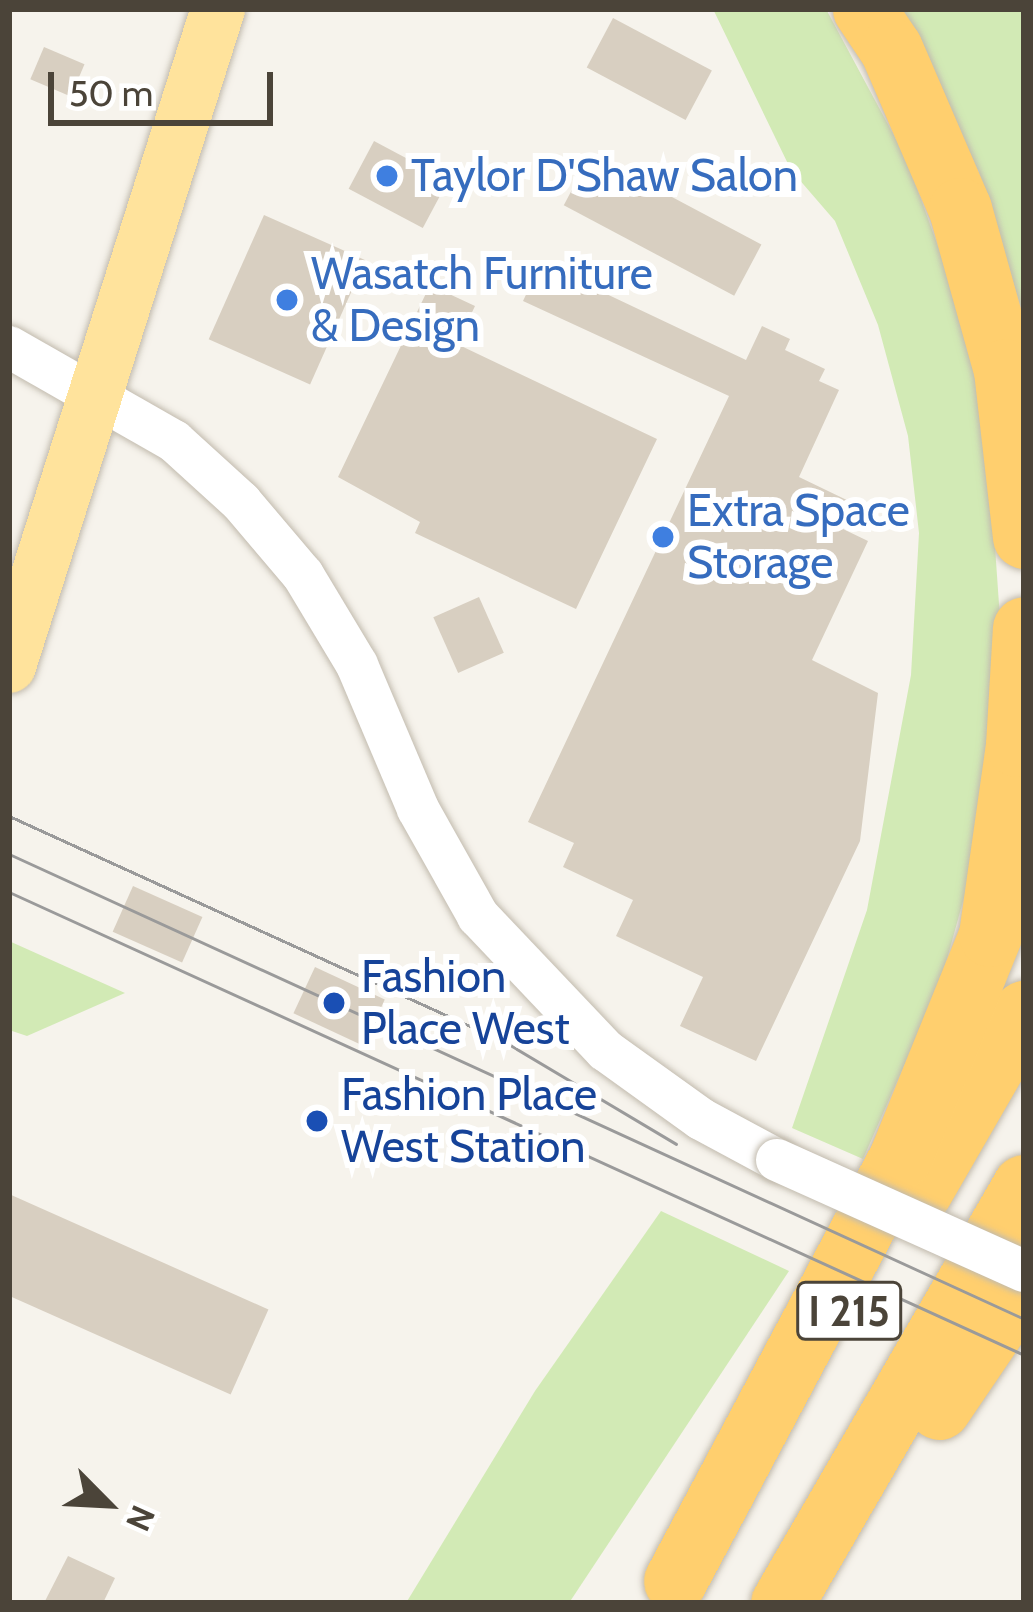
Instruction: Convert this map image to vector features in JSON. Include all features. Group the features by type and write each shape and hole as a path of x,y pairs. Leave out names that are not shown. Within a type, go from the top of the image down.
{"highway":[{"path":"864,9 891,49 961,209 1005,370 1024,537"},
{"path":"668,1592 899,1158 990,934 1017,746 1024,628"},
{"name":"I 215","path":"668,1592 817,1366 1024,1012"},
{"name":"I 215","path":"782,1603 1024,1186"},
{"path":"807,1603 1024,1283"}],"main road":[{"path":"9,665 218,9"}],"street":[{"path":"9,347 97,395 205,466 303,575 357,665 442,856 478,916 544,994 651,1085 777,1160 1024,1271"}],"green space":[{"path":"713,9 826,9 906,158 951,282 986,417 1001,633 967,887 940,984 863,1159 792,1128 867,910 911,675 919,533 908,436 878,325 835,221 791,170"},
{"path":"900,9 1024,9 1024,317 979,172"},
{"path":"9,941 125,993 27,1036 9,1030"},
{"path":"661,1211 789,1271 569,1603 406,1603 535,1391"}],"building":[{"path":"613,18 712,71 686,120 587,67"},
{"path":"44,47 85,64 71,96 30,79"},
{"path":"374,141 448,180 423,228 349,189"},
{"path":"591,154 761,245 734,296 564,205"},
{"name":"Wasatch Furniture & Design","path":"264,215 365,260 310,384 209,339"},
{"path":"541,263 746,360 762,326 790,339 785,350 825,369 819,381 839,390 799,477 855,504 843,529 868,541 812,660 878,693 860,841 756,1061 680,1026 703,977 616,936 633,900 563,867 574,843 528,822 729,396 523,301"},
{"path":"430,285 475,306 457,344 657,439 576,609 415,533 420,522 338,477"},
{"path":"479,597 504,653 458,673 433,617"},
{"path":"133,886 202,917 182,963 113,932"},
{"path":"315,967 385,1000 363,1046 293,1013"},
{"path":"9,1194 268,1310 231,1394 9,1296"},
{"path":"68,1556 115,1578 103,1603 44,1603"}],"tram line":[{"path":"9,816 505,1042 676,1144"},
{"path":"9,854 1024,1319"},
{"path":"9,892 1024,1355"}],"place":[{"name":"Taylor D'Shaw Salon","path":"387,176"},
{"name":"Wasatch Furniture & Design","path":"287,300"},
{"name":"Extra Space Storage","path":"663,537"},
{"name":"Fashion Place West","path":"334,1003"},
{"name":"Fashion Place West Station","path":"317,1121"}]}
